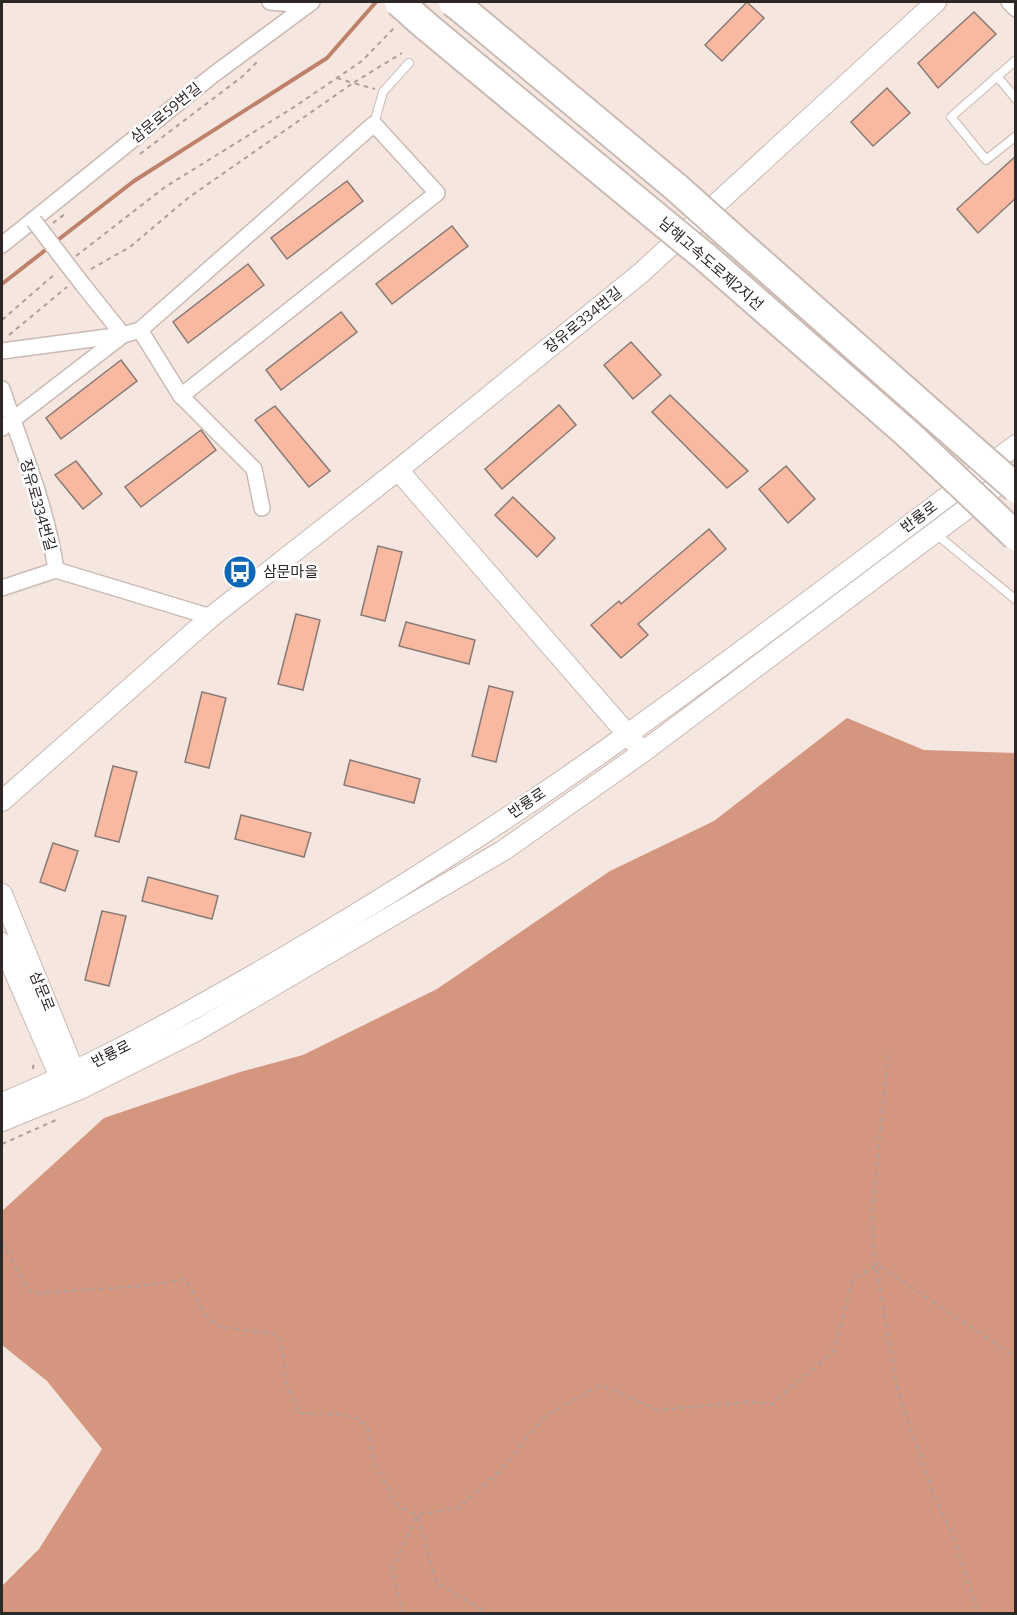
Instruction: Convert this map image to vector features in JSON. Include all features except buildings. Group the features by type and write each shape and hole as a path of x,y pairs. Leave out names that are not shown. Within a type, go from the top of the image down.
{"highway":[{"path":"462,4 551,83 677,188 1016,488"},
{"name":"남해고속도로제2지선","path":"409,16 704,256 909,435 1016,536"}],"street":[{"name":"삼문로59번길","path":"270,2 309,3"},
{"name":"장유로334번길","path":"2,801 211,617 398,470 640,273 936,2"},
{"path":"1009,2 1016,9"},
{"name":"삼문로59번길","path":"2,245 213,75 309,3"},
{"path":"2,351 123,335 140,330 374,124 437,193 181,396"},
{"path":"34,221 123,335"},
{"path":"140,330 181,396 254,469 262,508"},
{"path":"6,425 123,335"},
{"name":"장유로334번길","path":"2,389 6,425 36,488 52,542 56,570 211,617"},
{"name":"반룡로","path":"2,1121 71,1083 347,920 477,837 628,735 1016,445"},
{"path":"398,470 643,752"},
{"name":"반룡로","path":"2,1103 71,1083 198,1030 504,850 643,752 1016,472"},
{"path":"2,588 56,570"},
{"name":"삼문로","path":"2,894 71,1083"},
{"name":"삼문로","path":"2,943 71,1083"}],"lane":[{"path":"1016,60 951,117 986,160 1016,136"},
{"path":"374,124 383,92 409,63"},
{"path":"997,76 1016,99"},
{"path":"935,532 1016,600"}],"path":[{"path":"69,262 165,188 362,61 409,16"},
{"path":"91,269 130,247 188,198 353,83 402,53"},
{"path":"337,78 383,92"},
{"path":"2,320 60,269"},
{"path":"2,342 67,287"},
{"path":"888,1054 872,1214 874,1254 878,1265 898,1392 935,1498 954,1539 978,1614"},
{"path":"2,1144 56,1120"},
{"path":"2,1243 18,1274 34,1294 91,1288 148,1287 185,1279 209,1320 222,1327 275,1334 281,1340 285,1378 298,1413 338,1414 359,1419 368,1428 375,1466 398,1506 417,1515 458,1508 500,1471 544,1416 601,1385 657,1410 748,1402 772,1404 834,1351 853,1279 878,1265"},
{"path":"878,1265 1008,1352 1016,1353"},
{"path":"403,1614 392,1569 417,1515"},
{"path":"417,1515 436,1582 489,1614"},
{"path":"1007,1614 1016,1611"}],"shaded area":[{"path":"847,718 924,750 1015,753 1015,1613 2,1613 2,1586 39,1549 102,1449 47,1381 2,1345 2,1211 104,1118 240,1072 303,1055 437,989 610,871 714,821"}],"waterway":[{"path":"54,243 134,181 327,58 376,2"},
{"path":"2,284 48,248"}],"place":[{"name":"삼문마을","path":"240,572"}]}
